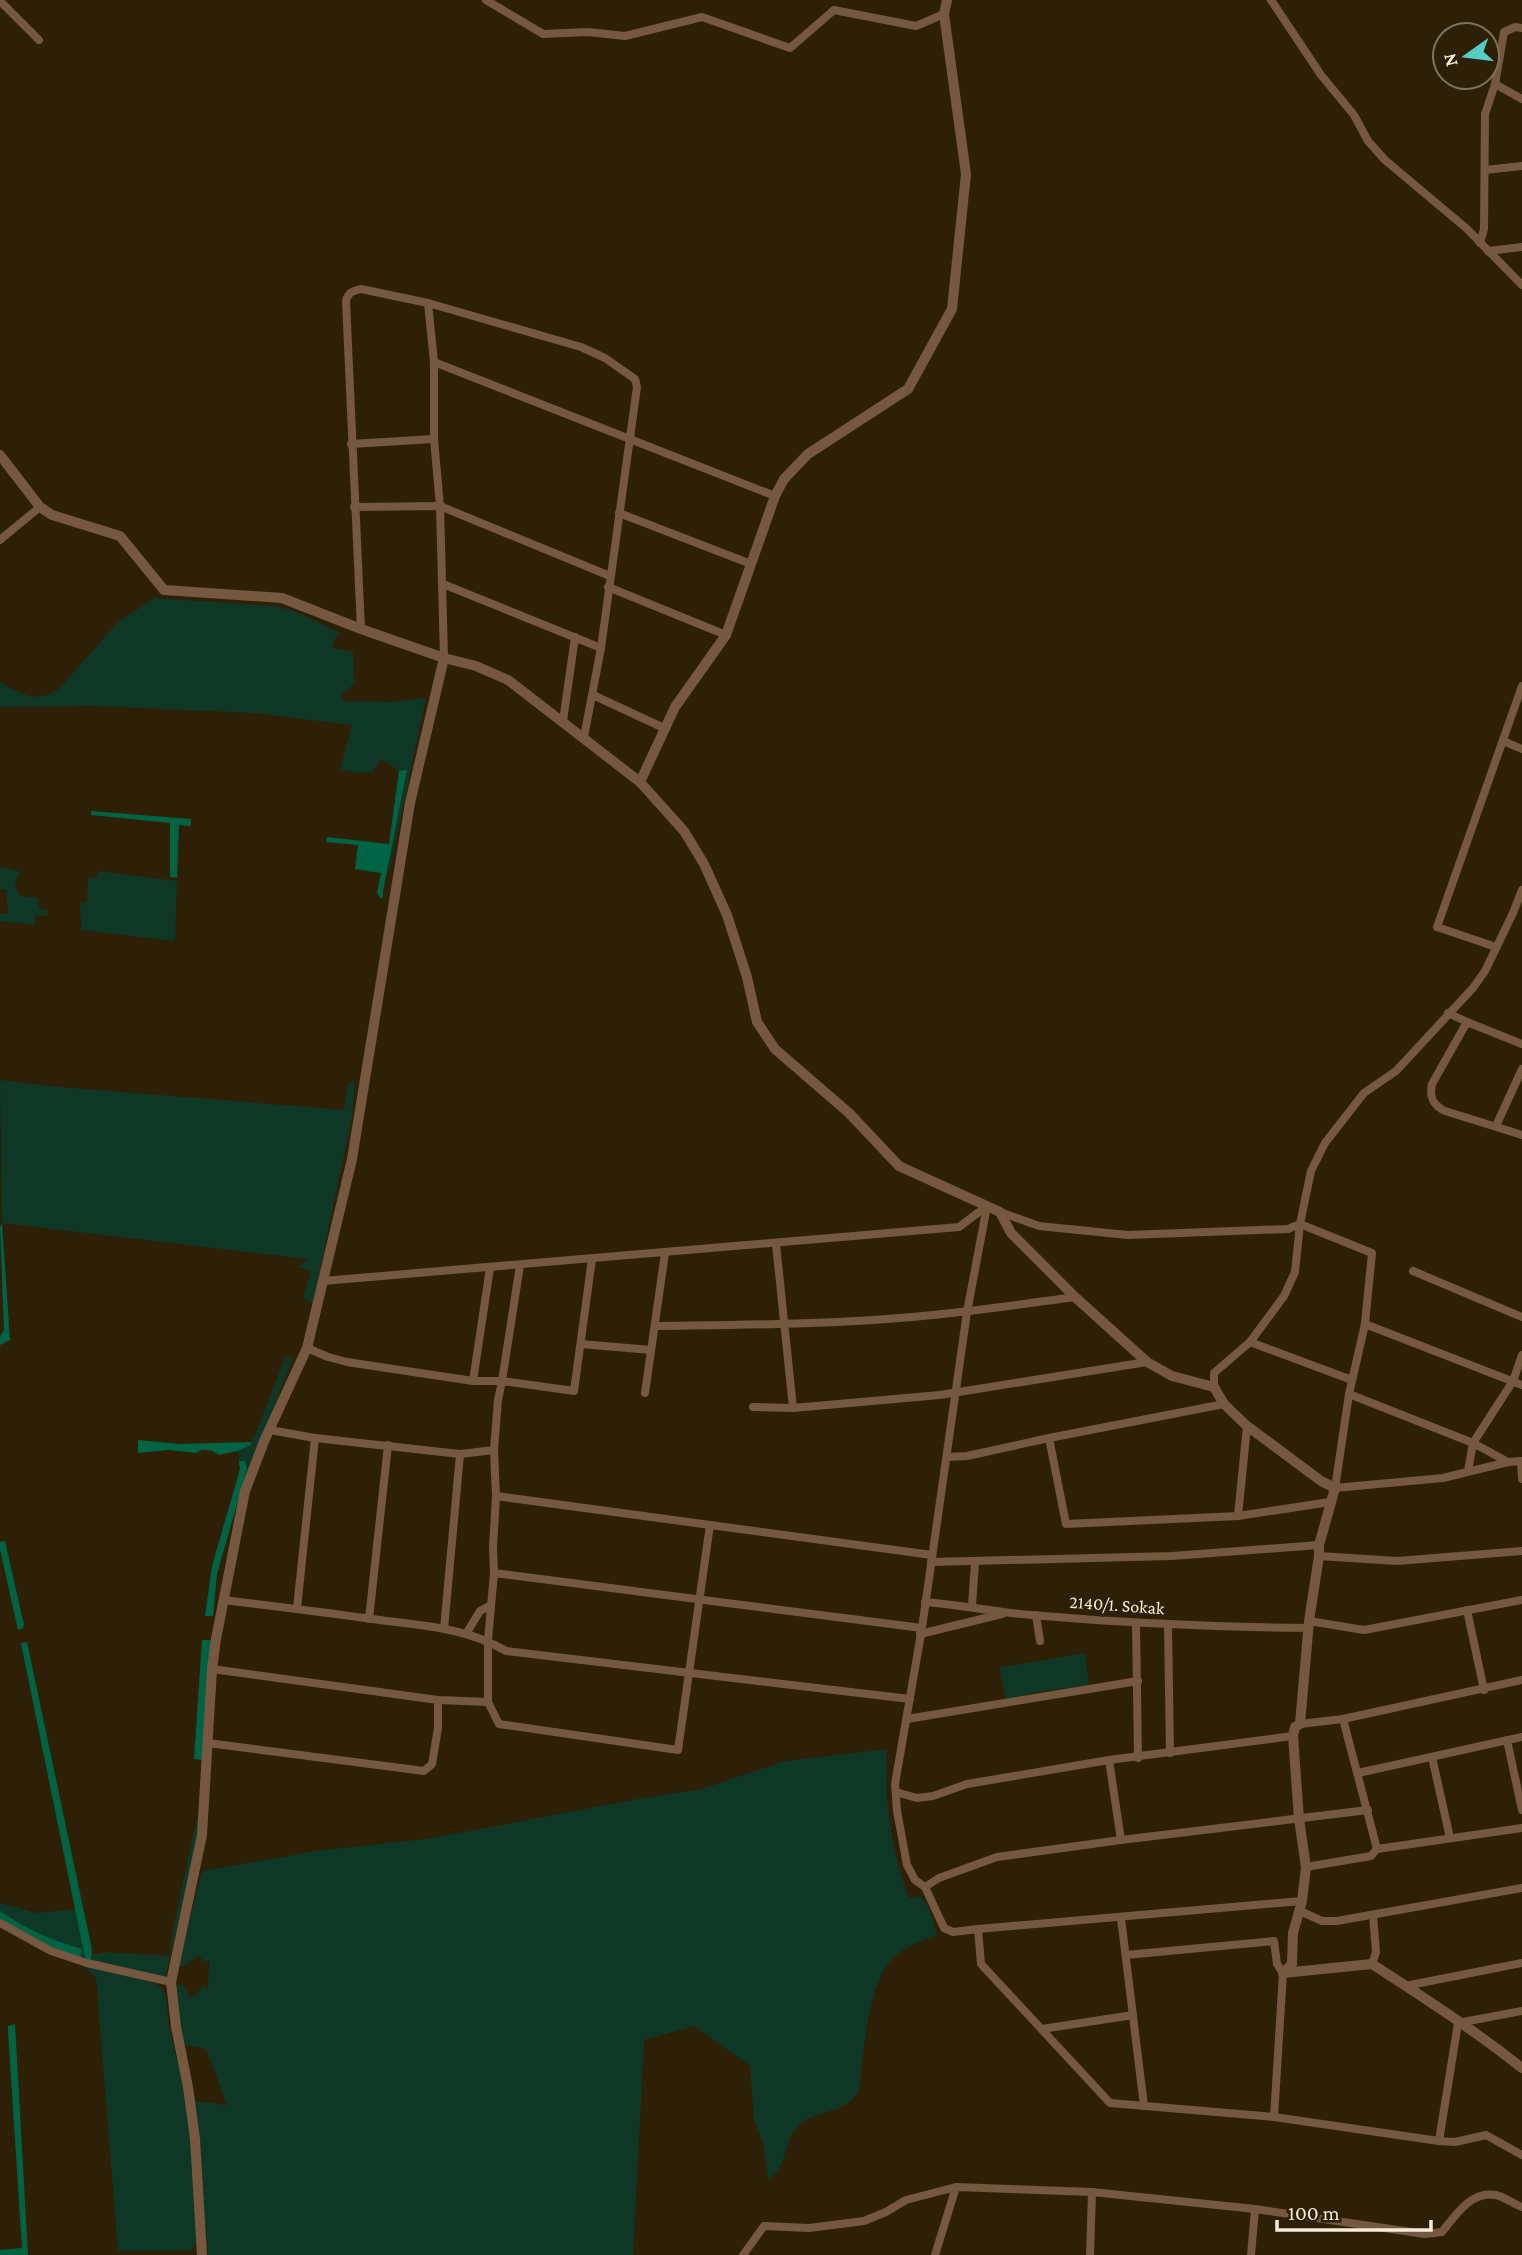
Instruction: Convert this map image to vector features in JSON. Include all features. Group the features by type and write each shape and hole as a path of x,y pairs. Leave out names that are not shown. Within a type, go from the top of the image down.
{"street":[{"path":"486,0 544,34 588,32 625,36 702,17 790,48 834,10 916,26 944,14"},
{"path":"640,782 675,707 726,635 775,496 784,479 808,454 908,389 952,309 966,174 944,14 947,0"},
{"path":"1271,0 1321,75 1354,115 1368,141 1385,160 1480,243 1522,285"},
{"path":"0,1 39,40"},
{"path":"1501,49 1504,32 1515,27 1522,28"},
{"path":"1501,87 1522,99"},
{"path":"1480,243 1484,229 1485,114 1493,91"},
{"path":"1485,170 1522,166"},
{"path":"1488,251 1522,247"},
{"path":"361,629 351,444 346,300 348,295 361,289 428,303 580,347 605,358 635,379 637,387 601,648 584,737"},
{"path":"202,2255 194,2139 171,1982 202,1835 212,1669 245,1491 307,1348 352,1159 410,803 444,659 440,506 434,439 434,362 428,303"},
{"path":"434,362 775,496"},
{"path":"351,444 434,439"},
{"path":"0,455 40,507 52,515 120,536 164,590 282,598 444,659 476,666 508,680 564,721 640,782 684,831 705,864 727,915 747,977 757,1021 775,1049 849,1113 899,1166 1000,1212 1039,1226 1128,1235 1288,1230 1300,1224 1372,1253 1365,1324 1349,1394 1335,1488 1319,1551 1300,1724"},
{"path":"354,507 440,506 610,576"},
{"path":"0,540 40,507"},
{"path":"619,513 751,564"},
{"path":"443,584 601,648"},
{"path":"608,587 726,635"},
{"path":"564,721 575,637"},
{"path":"1496,947 1437,927 1522,686"},
{"path":"593,695 666,729"},
{"path":"1503,741 1522,749"},
{"path":"1522,890 1518,914 1473,988 1396,1072 1364,1093 1325,1143 1311,1171 1300,1224 1295,1272 1284,1296 1250,1342 1214,1373 1214,1387 1224,1404 1247,1426 1321,1481 1335,1488 1443,1478 1521,1461 1522,1479"},
{"path":"1448,1013 1522,1044"},
{"path":"1467,1022 1432,1084 1432,1101 1445,1111 1522,1135"},
{"path":"1496,1126 1522,1069"},
{"path":"323,1281 960,1227 987,1206"},
{"path":"987,1206 967,1312 921,1631 895,1784 907,1865 915,1880 925,1887 944,1928 953,1932 1301,1906 1322,1921 1337,1921 1522,1888"},
{"path":"1000,1212 1011,1233 1074,1297 1147,1362 1172,1376 1214,1387"},
{"path":"776,1244 793,1408"},
{"path":"645,1393 665,1253"},
{"path":"307,1348 347,1362 473,1381 502,1381 574,1391 592,1259"},
{"path":"520,1265 498,1400 494,1450 496,1496 494,1573 488,1640 488,1702 499,1724 678,1750 710,1525"},
{"path":"473,1381 490,1268"},
{"path":"1413,1271 1522,1317"},
{"path":"655,1326 874,1320 967,1312 1074,1297"},
{"path":"1365,1324 1522,1385"},
{"path":"1250,1342 1352,1380"},
{"path":"581,1344 651,1350"},
{"path":"1468,1471 1474,1443 1513,1381 1522,1355"},
{"path":"753,1407 793,1408 957,1392 1147,1362"},
{"path":"1349,1394 1474,1443 1508,1462"},
{"path":"947,1457 967,1456 1224,1404"},
{"path":"1238,1516 1247,1426"},
{"path":"270,1430 315,1438 460,1454 494,1450"},
{"path":"297,1608 315,1438"},
{"path":"1049,1438 1066,1524 1238,1516 1330,1502"},
{"path":"369,1619 388,1445"},
{"path":"443,1629 460,1454"},
{"path":"496,1496 975,1562 1319,1551 1397,1561 1522,1551"},
{"path":"972,1606 975,1562"},
{"path":"494,1573 921,1631 1007,1613"},
{"path":"223,1600 443,1629 488,1640 506,1651 910,1699"},
{"name":"2140/1. Sokak","path":"925,1602 972,1606 1007,1613 1136,1623 1309,1625 1364,1630 1522,1600"},
{"path":"466,1634 480,1611 491,1605"},
{"path":"1467,1610 1484,1690"},
{"path":"1036,1615 1040,1641"},
{"path":"1136,1623 1138,1758"},
{"path":"1168,1625 1170,1753"},
{"path":"212,1669 438,1700 488,1702"},
{"path":"1283,1973 1292,1964 1293,1933 1301,1906 1306,1867 1299,1819 1293,1736 1295,1727 1522,1680"},
{"path":"907,1719 1138,1681"},
{"path":"208,1743 424,1771 432,1764 438,1728 438,1700"},
{"path":"1343,1719 1377,1849"},
{"path":"896,1791 917,1798 933,1796 967,1784 1109,1760 1293,1736"},
{"path":"1358,1773 1522,1737"},
{"path":"1507,1740 1522,1810"},
{"path":"1432,1757 1450,1838"},
{"path":"1109,1760 1121,1840"},
{"path":"925,1887 940,1878 997,1857 1367,1811"},
{"path":"1306,1867 1371,1856 1377,1849 1522,1828"},
{"path":"1372,1964 1376,1952 1373,1915"},
{"path":"1121,1918 1144,2106"},
{"path":"0,1923 51,1951 88,1963 171,1982"},
{"path":"978,1929 981,1964 1110,2104 1274,2118 1438,2141 1455,2142 1486,2135 1522,2155"},
{"path":"1126,1955 1273,1941 1277,1964 1283,1973 1274,2118"},
{"path":"1405,1986 1522,1963"},
{"path":"1283,1973 1372,1964 1458,2023 1476,2032 1522,2068"},
{"path":"1458,2023 1522,2011"},
{"path":"1042,2029 1133,2015"},
{"path":"1438,2141 1458,2023"},
{"path":"936,2255 956,2187"},
{"path":"743,2255 764,2227 809,2228 864,2221 906,2200 956,2187 1092,2192 1255,2209 1425,2234 1442,2232 1467,2203 1476,2197 1496,2195 1522,2207"},
{"path":"1090,2255 1092,2192"},
{"path":"1251,2255 1255,2209"}],"green space":[{"path":"154,598 274,606 294,611 339,632 331,647 353,652 354,684 342,694 342,701 391,702 426,698 389,873 407,771 399,771 381,759 373,772 356,773 340,769 352,725 254,713 95,706 0,707 0,682 36,697 59,689 118,622"},
{"path":"407,770 383,898 380,898 377,893 381,873 355,869 358,845 326,842 327,837 389,844 399,771"},
{"path":"91,811 191,819 191,826 179,825 177,878 170,877 170,823 91,815"},
{"path":"0,868 21,872 14,883 20,896 38,898 39,909 48,910 48,916 35,915 35,925 0,921 0,914 8,914 6,889 0,889"},
{"path":"98,871 177,881 175,941 81,930 80,904 87,902 88,877 97,878"},
{"path":"0,1080 344,1110 348,1083 355,1081 352,1117 313,1302 303,1299 311,1271 298,1267 308,1259 2,1223"},
{"path":"2,1223 10,1340 0,1345 0,1336 4,1330"},
{"path":"286,1356 292,1359 259,1447 247,1469 245,1461 239,1461 238,1451 251,1445"},
{"path":"138,1440 180,1444 252,1442 238,1451 219,1455 205,1450 196,1453 169,1450 138,1453"},
{"path":"239,1461 245,1461 247,1469 217,1574 213,1616 205,1616 212,1566 240,1469"},
{"path":"5,1541 24,1625 18,1630 0,1549 0,1542"},
{"path":"202,1640 212,1640 202,1760 194,1759"},
{"path":"27,1642 92,1950 91,1960 85,1958 21,1643"},
{"path":"1085,1653 1089,1685 1031,1693 1006,1700 999,1668"},
{"path":"887,1749 888,1807 897,1860 909,1898 920,1896 929,1908 937,1935 904,1950 885,1968 878,1982 868,2019 859,2090 846,2104 814,2116 798,2126 790,2139 783,2161 769,2179 763,2143 754,2120 750,2066 694,2026 644,2040 633,2255 208,2255 194,2101 227,2105 206,2049 182,2044 175,1988 182,1983 190,1998 196,1995 202,1986 208,1989 209,1961 203,1961 199,1955 184,1966 178,1966 202,1871 316,1851 425,1839 702,1789 785,1761"},
{"path":"198,1814 199,1834 165,1978 91,1960 92,1955 105,1952 169,1956"},
{"path":"0,1903 37,1913 76,1909 85,1958 23,1927 0,1911"},
{"path":"0,1911 39,1933 82,1949 81,1957 56,1949 0,1922"},
{"path":"82,1964 155,1983 166,1997 169,2027 185,2096 191,2140 197,2242 190,2251 118,2251 96,1978"},
{"path":"15,2024 28,2255 0,2255 0,2250 22,2248 8,2031 8,2026"}]}
